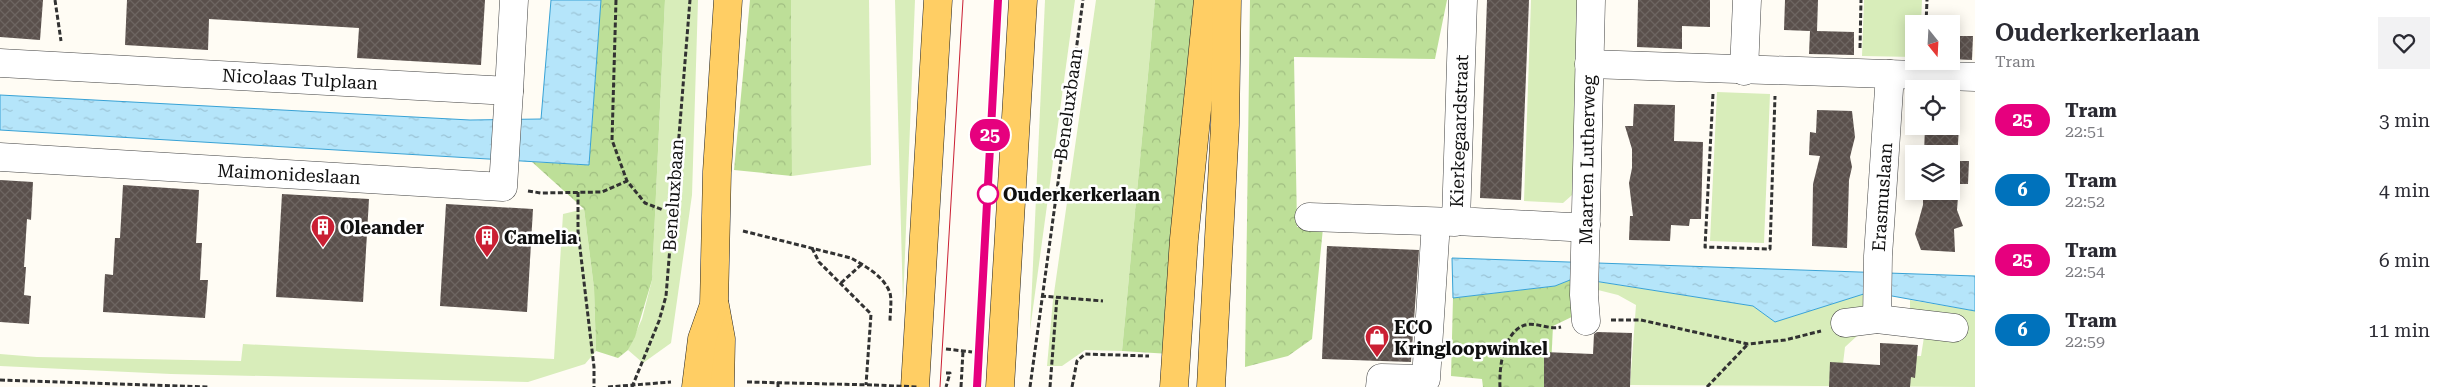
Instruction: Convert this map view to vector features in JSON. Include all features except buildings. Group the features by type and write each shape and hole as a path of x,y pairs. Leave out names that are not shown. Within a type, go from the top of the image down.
{"main road":[{"path":"712,384 702,339 714,305 717,172 728,0"},
{"path":"915,387 938,0"},
{"path":"1000,387 1023,0"},
{"path":"1174,387 1184,239 1208,0"},
{"path":"1211,387 1225,125 1227,0"}],"street":[{"path":"503,177 514,0"},
{"name":"Kierkegaardstraat","path":"1463,0 1446,222 1570,227 1586,237"},
{"name":"Maarten Lutherweg","path":"1585,308 1591,0"},
{"path":"1744,71 1747,0"},
{"name":"Nicolaas Tulplaan","path":"0,63 75,66 508,102"},
{"path":"1589,64 1714,68 1744,71 1975,77"},
{"name":"Erasmuslaan","path":"1877,310 1878,256 1890,74"},
{"name":"Maimonideslaan","path":"0,157 503,177"},
{"path":"1309,218 1446,222 1426,379 1381,378 1380,387"},
{"path":"1845,323 1877,310 1954,328"}],"path":[{"path":"55,0 59,37 75,66"},
{"name":"Beneluxbaan","path":"616,0 612,140 627,181 646,203 663,210"},
{"name":"Beneluxbaan","path":"633,385 659,321 666,296 690,0"},
{"name":"Beneluxbaan","path":"1030,387 1083,0"},
{"path":"1859,74 1861,0"},
{"path":"1926,15 1927,0"},
{"path":"1714,68 1705,247 1724,248 1770,250 1776,71"},
{"path":"503,177 541,193 602,192 627,181"},
{"path":"578,192 578,232 594,367 594,387"},
{"path":"740,230 851,258 862,264 877,274 890,293 890,327"},
{"path":"811,247 819,262 872,314 866,385"},
{"path":"841,283 862,264"},
{"path":"1041,296 1103,301"},
{"path":"1050,387 1057,297"},
{"path":"1500,387 1499,370 1510,335 1526,325 1557,328 1585,308 1748,344 1785,340 1845,323"},
{"path":"1707,387 1748,344"},
{"path":"1072,387 1077,361 1085,354 1150,356 1150,346"},
{"path":"946,349 972,352"},
{"path":"961,387 963,351"},
{"path":"946,373 950,373 946,387"},
{"path":"887,378 887,387"},
{"path":"0,380 208,387"},
{"path":"608,387 778,381 919,387"},
{"path":"778,381 778,387"}],"green space":[{"path":"601,0 665,0 652,280 635,337 628,350 618,358 596,351 594,288 584,209 532,162 589,165"},
{"path":"665,0 698,0 692,195 671,343 643,363 628,350 642,319 652,280"},
{"path":"750,0 791,0 792,176 734,170"},
{"path":"791,0 869,0 871,165 792,176"},
{"path":"895,0 915,0 903,305"},
{"path":"1045,0 1075,0 1030,330"},
{"path":"1096,0 1155,0 1122,351 1085,350 1062,366 1047,366 1053,300"},
{"path":"1155,0 1201,0 1170,354 1122,351"},
{"path":"1250,0 1447,0 1435,59 1294,57 1297,227 1323,228 1312,339 1288,356 1245,367"},
{"path":"1531,0 1581,0 1572,195 1563,203 1524,201"},
{"path":"1864,0 1922,0 1921,15 1905,15 1905,57 1862,56"},
{"path":"1717,92 1770,94 1764,243 1710,241"},
{"path":"584,209 594,288 596,351 585,364 528,382 171,374 0,366 0,354 37,357 241,361 243,344 554,359 563,214"},
{"path":"1575,278 1580,313 1553,326 1550,387 1483,387 1482,379 1451,376 1453,298 1555,286"},
{"path":"1599,282 1753,306 1775,322 1870,292 1875,326 1857,336 1845,347 1842,372 1884,374 1885,355 1921,356 1924,337 1910,315 1910,300 1975,311 1975,387 1630,385 1636,305 1618,295 1598,290"}],"water":[{"path":"551,0 601,0 589,165 0,130 0,95 470,120 541,119"},
{"path":"1452,258 1975,276 1975,311 1870,292 1775,322 1753,306 1575,278 1555,286 1453,298"}],"tram line":[{"path":"940,387 963,0"},
{"path":"977,387 998,0"},
{"name":"25","path":"977,387 998,0"}],"place":[{"name":"Ouderkerkerlaan","path":"988,194"},
{"name":"Oleander","path":"323,248"},
{"name":"Camelia","path":"487,258"},
{"name":"ECO Kringloopwinkel","path":"1377,358"}]}
